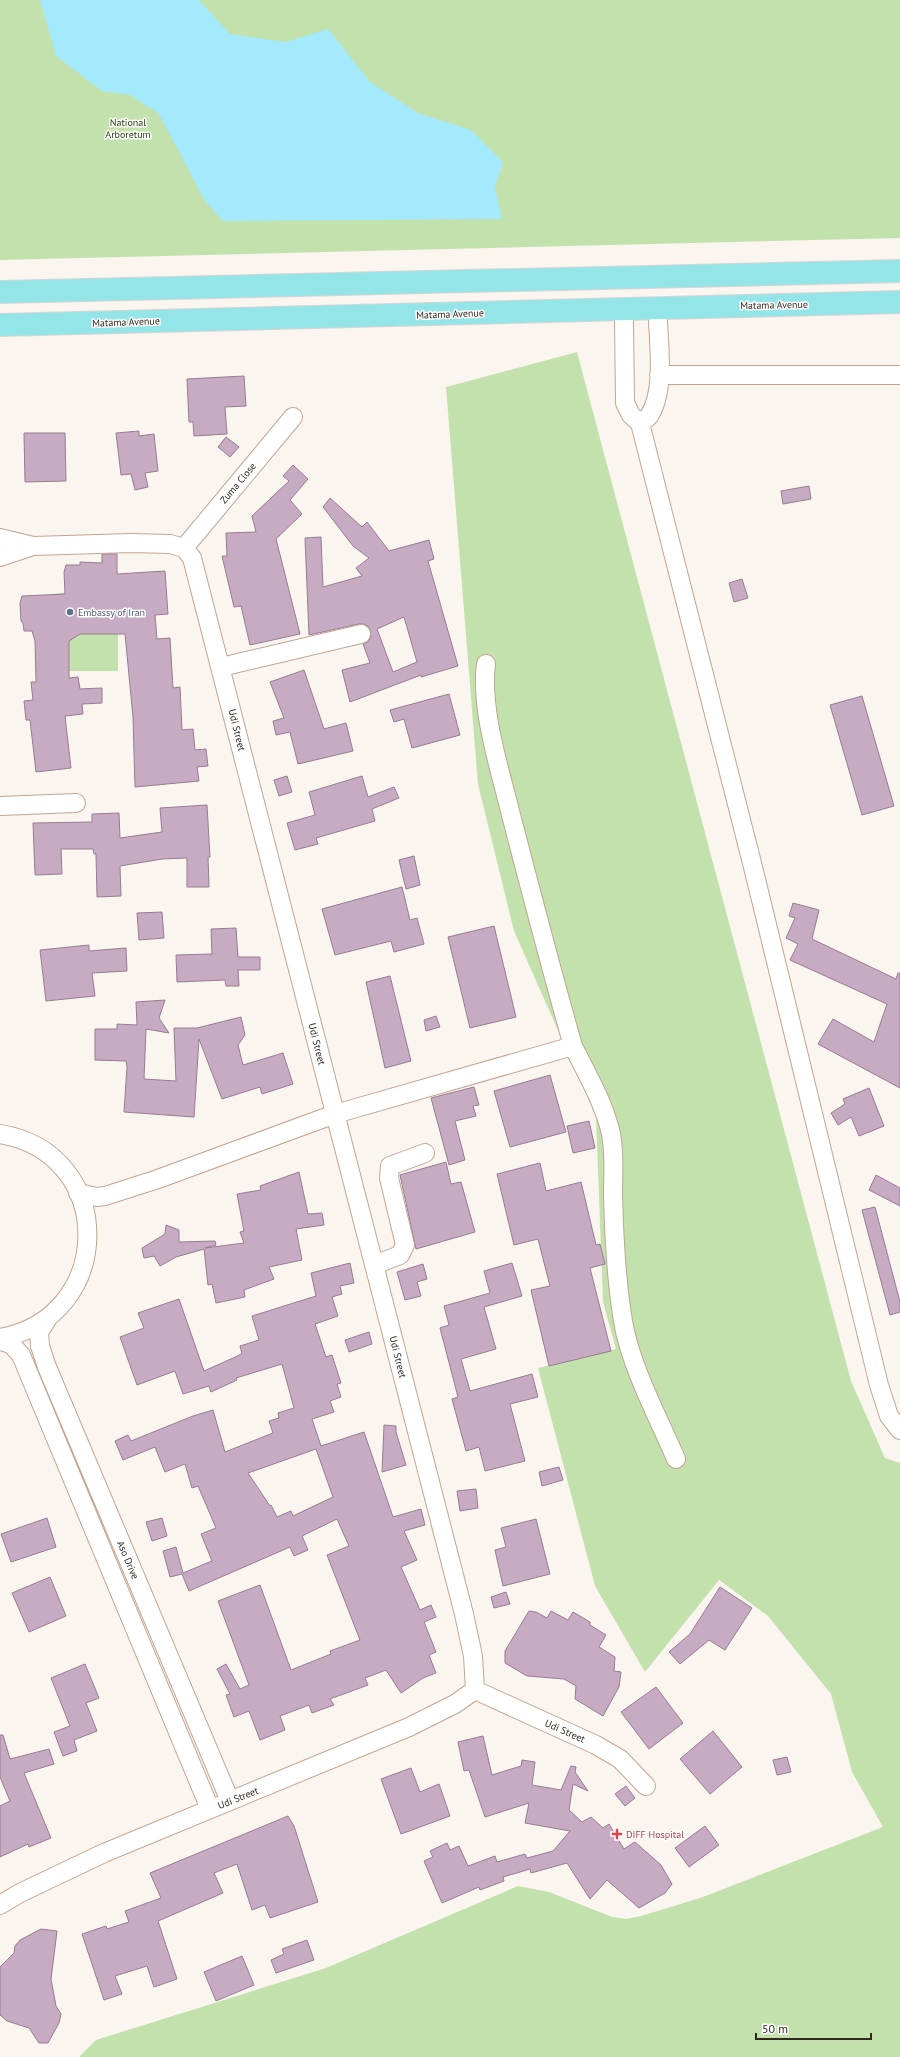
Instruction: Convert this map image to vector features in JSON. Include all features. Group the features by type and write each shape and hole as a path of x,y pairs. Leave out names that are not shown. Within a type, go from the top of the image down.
{"main road":[{"path":"0,292 900,271"},
{"path":"830,273 831,304"},
{"name":"Matama Avenue","path":"0,325 900,302"}],"street":[{"path":"640,423 649,417 656,402 659,375 658,320"},
{"path":"624,321 625,403 631,415 640,423 751,859 879,1385 890,1416 900,1430"},
{"path":"659,375 900,375"},
{"name":"Zuma Close","path":"184,548 292,417"},
{"path":"0,538 33,546 131,543 170,544 184,548"},
{"path":"0,557 33,546"},
{"name":"Udi Street","path":"184,548 192,558 221,667 464,1614 473,1656 475,1690"},
{"path":"221,667 361,634"},
{"path":"486,664 484,682 485,697 502,779 546,950 573,1046 595,1090 607,1120 611,1136 614,1164 613,1193 617,1278 623,1323 638,1370 676,1459"},
{"path":"0,806 76,803"},
{"path":"78,1193 97,1197 105,1196 158,1179 335,1114 573,1046"},
{"path":"0,1134 30,1143 48,1154 63,1168 83,1204 88,1225 88,1246 84,1267 76,1286 64,1303 48,1318 32,1328 14,1336 0,1339"},
{"path":"374,1265 400,1256 405,1245 389,1178 390,1166 425,1153"},
{"name":"Aso Drive","path":"48,1318 39,1332 40,1346 47,1367 230,1801"},
{"name":"Aso Drive","path":"0,1339 10,1344 21,1355 210,1809"},
{"name":"Udi Street","path":"475,1690 596,1745 620,1759 646,1786"},
{"name":"Udi Street","path":"0,1905 20,1893 104,1853 409,1727 455,1704 475,1690"}],"green space":[{"name":"National Arboretum","path":"0,0 900,0 900,238 0,260"},
{"path":"577,352 851,1381 885,1458 900,1463 900,2057 79,2057 96,2040 326,1968 518,1886 549,1892 612,1917 626,1919 641,1916 703,1897 883,1827 852,1772 831,1694 768,1616 719,1580 645,1672 595,1586 538,1368 616,1349 603,1302 596,1116 514,931 478,784 446,387"},
{"path":"67,592 81,634 113,634 118,608 118,671 37,671 55,604 55,594"}],"water":[{"path":"40,0 199,0 230,34 286,42 328,29 370,82 418,113 471,130 503,162 495,187 502,219 223,221 205,201 159,114 130,95 102,91 56,56"}],"building":[{"path":"244,376 246,406 225,407 227,434 194,436 193,422 189,422 187,379"},
{"path":"139,431 139,436 154,434 158,471 145,473 148,487 135,490 131,474 121,475 116,433"},
{"path":"24,433 65,433 66,481 25,482"},
{"path":"226,437 239,447 230,457 218,447"},
{"path":"293,465 308,479 290,500 302,514 276,539 300,634 250,645 241,606 234,607 222,556 227,556 226,533 256,532 252,516 289,481 283,476"},
{"path":"809,486 811,499 783,504 781,491"},
{"path":"330,498 362,527 367,522 389,551 429,540 434,559 428,561 458,666 421,677 421,675 350,702 342,670 370,663 363,644 368,642 371,637 369,627 364,624 359,624 309,635 305,538 321,537 323,587 362,576 356,568 369,558 353,546 323,507","holes":["404,617 417,662 393,672 377,629"]},
{"path":"102,554 117,554 117,574 165,571 168,614 155,615 157,639 170,638 173,688 180,687 182,730 193,729 195,750 206,749 208,766 197,767 199,781 135,787 133,717 125,634 80,634 69,641 69,678 78,677 80,689 102,688 102,703 82,704 83,714 65,716 71,768 36,772 30,720 26,720 24,701 33,700 31,682 36,682 35,641 32,631 24,631 23,623 21,621 20,603 22,596 65,594 64,572 66,565 80,565 80,562 102,563"},
{"path":"742,579 748,598 734,602 729,583"},
{"path":"304,670 324,729 346,723 353,751 298,764 290,732 276,735 273,721 284,718 270,682"},
{"path":"449,694 460,735 412,748 404,719 394,722 390,710"},
{"path":"862,696 894,806 862,815 830,705"},
{"path":"287,776 292,792 279,796 274,780"},
{"path":"362,776 368,797 394,787 399,798 372,809 375,821 316,838 318,844 295,850 287,823 315,815 309,792"},
{"path":"207,805 210,857 208,857 209,887 187,887 187,858 162,859 120,866 121,896 97,897 96,854 94,854 93,849 61,849 62,874 35,875 33,823 92,822 92,814 119,813 120,838 162,832 160,808"},
{"path":"414,856 420,885 406,889 399,860"},
{"path":"402,887 410,920 417,918 424,944 394,952 391,941 335,955 322,909"},
{"path":"793,903 819,910 812,939 896,979 898,973 900,973 900,1088 818,1044 833,1019 874,1042 887,1004 790,960 798,944 786,938 795,918 789,916"},
{"path":"162,912 164,938 139,940 137,913"},
{"path":"494,926 516,1017 470,1028 448,937"},
{"path":"236,928 238,957 260,957 260,970 238,970 239,986 226,986 225,980 177,982 176,955 212,954 211,929"},
{"path":"89,945 89,951 126,948 127,971 92,973 95,996 46,1001 40,950"},
{"path":"390,976 411,1061 385,1068 366,982"},
{"path":"165,1000 159,1018 169,1033 146,1029 144,1079 176,1081 174,1028 197,1028 241,1017 245,1035 238,1045 243,1065 283,1053 293,1084 262,1094 260,1087 222,1099 199,1039 194,1117 124,1112 127,1067 126,1061 95,1060 95,1029 117,1029 117,1024 137,1025 136,1002"},
{"path":"436,1016 440,1027 426,1031 424,1020"},
{"path":"550,1075 566,1132 510,1147 494,1091"},
{"path":"474,1087 479,1105 473,1106 476,1116 455,1121 465,1160 449,1165 431,1098"},
{"path":"869,1088 884,1126 859,1136 851,1117 838,1125 831,1113 845,1104 843,1099"},
{"path":"589,1121 595,1148 573,1153 567,1126"},
{"path":"446,1162 451,1184 461,1182 475,1232 416,1249 400,1175"},
{"path":"540,1163 546,1191 581,1182 596,1245 600,1244 605,1264 590,1268 611,1351 549,1366 531,1290 550,1286 538,1239 514,1245 497,1174"},
{"path":"299,1172 308,1214 322,1213 324,1225 296,1229 302,1260 269,1267 274,1279 244,1290 245,1297 216,1303 212,1284 208,1285 204,1249 176,1257 160,1266 154,1256 144,1258 142,1248 165,1234 166,1225 179,1230 179,1242 215,1241 216,1245 205,1248 244,1243 240,1232 244,1231 237,1194 261,1190 260,1186"},
{"path":"876,1175 900,1188 900,1206 869,1190"},
{"path":"875,1207 900,1302 900,1312 890,1315 862,1210"},
{"path":"350,1263 354,1283 340,1286 342,1294 332,1297 338,1316 315,1324 326,1357 332,1355 341,1383 337,1384 341,1397 330,1401 334,1412 312,1419 321,1446 364,1432 393,1517 421,1509 425,1525 404,1531 417,1560 401,1567 420,1610 431,1605 436,1617 424,1622 436,1652 429,1655 436,1673 423,1678 401,1693 386,1670 365,1678 368,1685 330,1699 334,1705 312,1713 309,1705 280,1716 285,1730 260,1740 249,1711 234,1717 226,1695 230,1694 217,1669 226,1664 240,1689 249,1685 218,1601 260,1585 291,1670 331,1654 330,1651 360,1640 327,1555 349,1546 337,1519 302,1536 308,1550 294,1556 290,1547 189,1591 182,1574 170,1577 163,1551 176,1547 183,1573 212,1561 201,1534 216,1528 198,1486 192,1488 185,1464 165,1472 155,1447 123,1460 115,1441 128,1435 131,1441 193,1416 213,1410 225,1452 273,1433 269,1421 279,1418 278,1413 294,1408 282,1364 236,1378 237,1380 211,1392 209,1386 183,1394 175,1371 137,1385 120,1337 144,1328 138,1313 179,1299 204,1371 242,1354 240,1346 259,1340 252,1316 316,1296 311,1273","holes":["316,1449 333,1497 293,1516 291,1511 277,1517 271,1505 270,1506 248,1473"]},
{"path":"512,1263 522,1296 484,1307 496,1349 461,1359 470,1391 532,1374 538,1397 510,1404 525,1461 485,1471 479,1447 466,1451 452,1399 458,1397 440,1328 449,1325 444,1306 490,1293 484,1271"},
{"path":"423,1264 427,1279 417,1282 421,1296 405,1300 397,1272"},
{"path":"369,1332 372,1344 349,1352 345,1340"},
{"path":"384,1425 396,1426 396,1432 406,1465 382,1472"},
{"path":"559,1467 563,1480 542,1486 539,1472"},
{"path":"476,1489 478,1508 460,1511 457,1491"},
{"path":"47,1518 56,1547 11,1562 1,1534"},
{"path":"162,1518 167,1536 152,1541 146,1522"},
{"path":"536,1519 550,1574 503,1586 495,1550 506,1547 501,1528"},
{"path":"50,1577 66,1616 29,1632 12,1593"},
{"path":"720,1587 752,1608 725,1650 709,1640 680,1664 669,1652 690,1634"},
{"path":"506,1592 510,1604 494,1608 491,1597"},
{"path":"529,1611 536,1612 547,1618 551,1611 568,1620 573,1612 590,1622 590,1625 606,1635 599,1647 615,1657 614,1671 621,1672 619,1687 603,1716 575,1699 576,1686 564,1679 527,1676 505,1663 505,1651"},
{"path":"85,1664 99,1698 86,1703 97,1731 74,1740 77,1751 63,1756 54,1732 70,1726 51,1678"},
{"path":"656,1687 683,1723 649,1749 621,1712"},
{"path":"713,1731 742,1767 710,1794 680,1759"},
{"path":"0,1735 3,1735 10,1759 49,1749 54,1764 24,1773 51,1838 29,1847 28,1844 0,1857 0,1806 10,1801 0,1777"},
{"path":"483,1736 492,1775 521,1766 522,1760 535,1762 532,1785 561,1790 571,1766 576,1767 575,1772 588,1791 573,1784 569,1810 582,1822 591,1817 603,1828 609,1824 624,1849 635,1842 661,1865 672,1884 665,1893 639,1908 607,1880 590,1899 567,1863 531,1873 530,1869 503,1877 504,1881 480,1890 479,1887 442,1903 424,1861 433,1857 430,1851 447,1843 450,1850 459,1846 468,1866 495,1856 497,1862 525,1854 527,1858 553,1851 570,1831 525,1823 529,1803 485,1817 469,1770 464,1771 458,1742"},
{"path":"787,1757 791,1772 777,1775 773,1760"},
{"path":"411,1768 420,1792 439,1784 450,1816 401,1834 381,1779"},
{"path":"626,1786 635,1798 625,1806 615,1794"},
{"path":"288,1816 294,1826 318,1902 270,1918 265,1905 252,1910 237,1864 214,1873 223,1893 158,1921 177,1979 154,1987 147,1966 115,1976 122,1994 104,2000 82,1934 106,1926 107,1929 129,1922 125,1911 161,1898 150,1873"},
{"path":"705,1826 719,1845 689,1867 675,1848"},
{"path":"41,1929 57,1931 51,1979 56,2006 61,2014 59,2023 48,2043 39,2043 29,2028 7,2021 0,2015 0,1967 14,1953 15,1946 20,1940"},
{"path":"307,1940 314,1960 276,1973 271,1960 284,1954 282,1949"},
{"path":"242,1956 254,1985 216,2001 204,1972"}],"place":[{"name":"Embassy of Iran","path":"70,612"},
{"name":"DIFF Hospital","path":"617,1834"}]}
